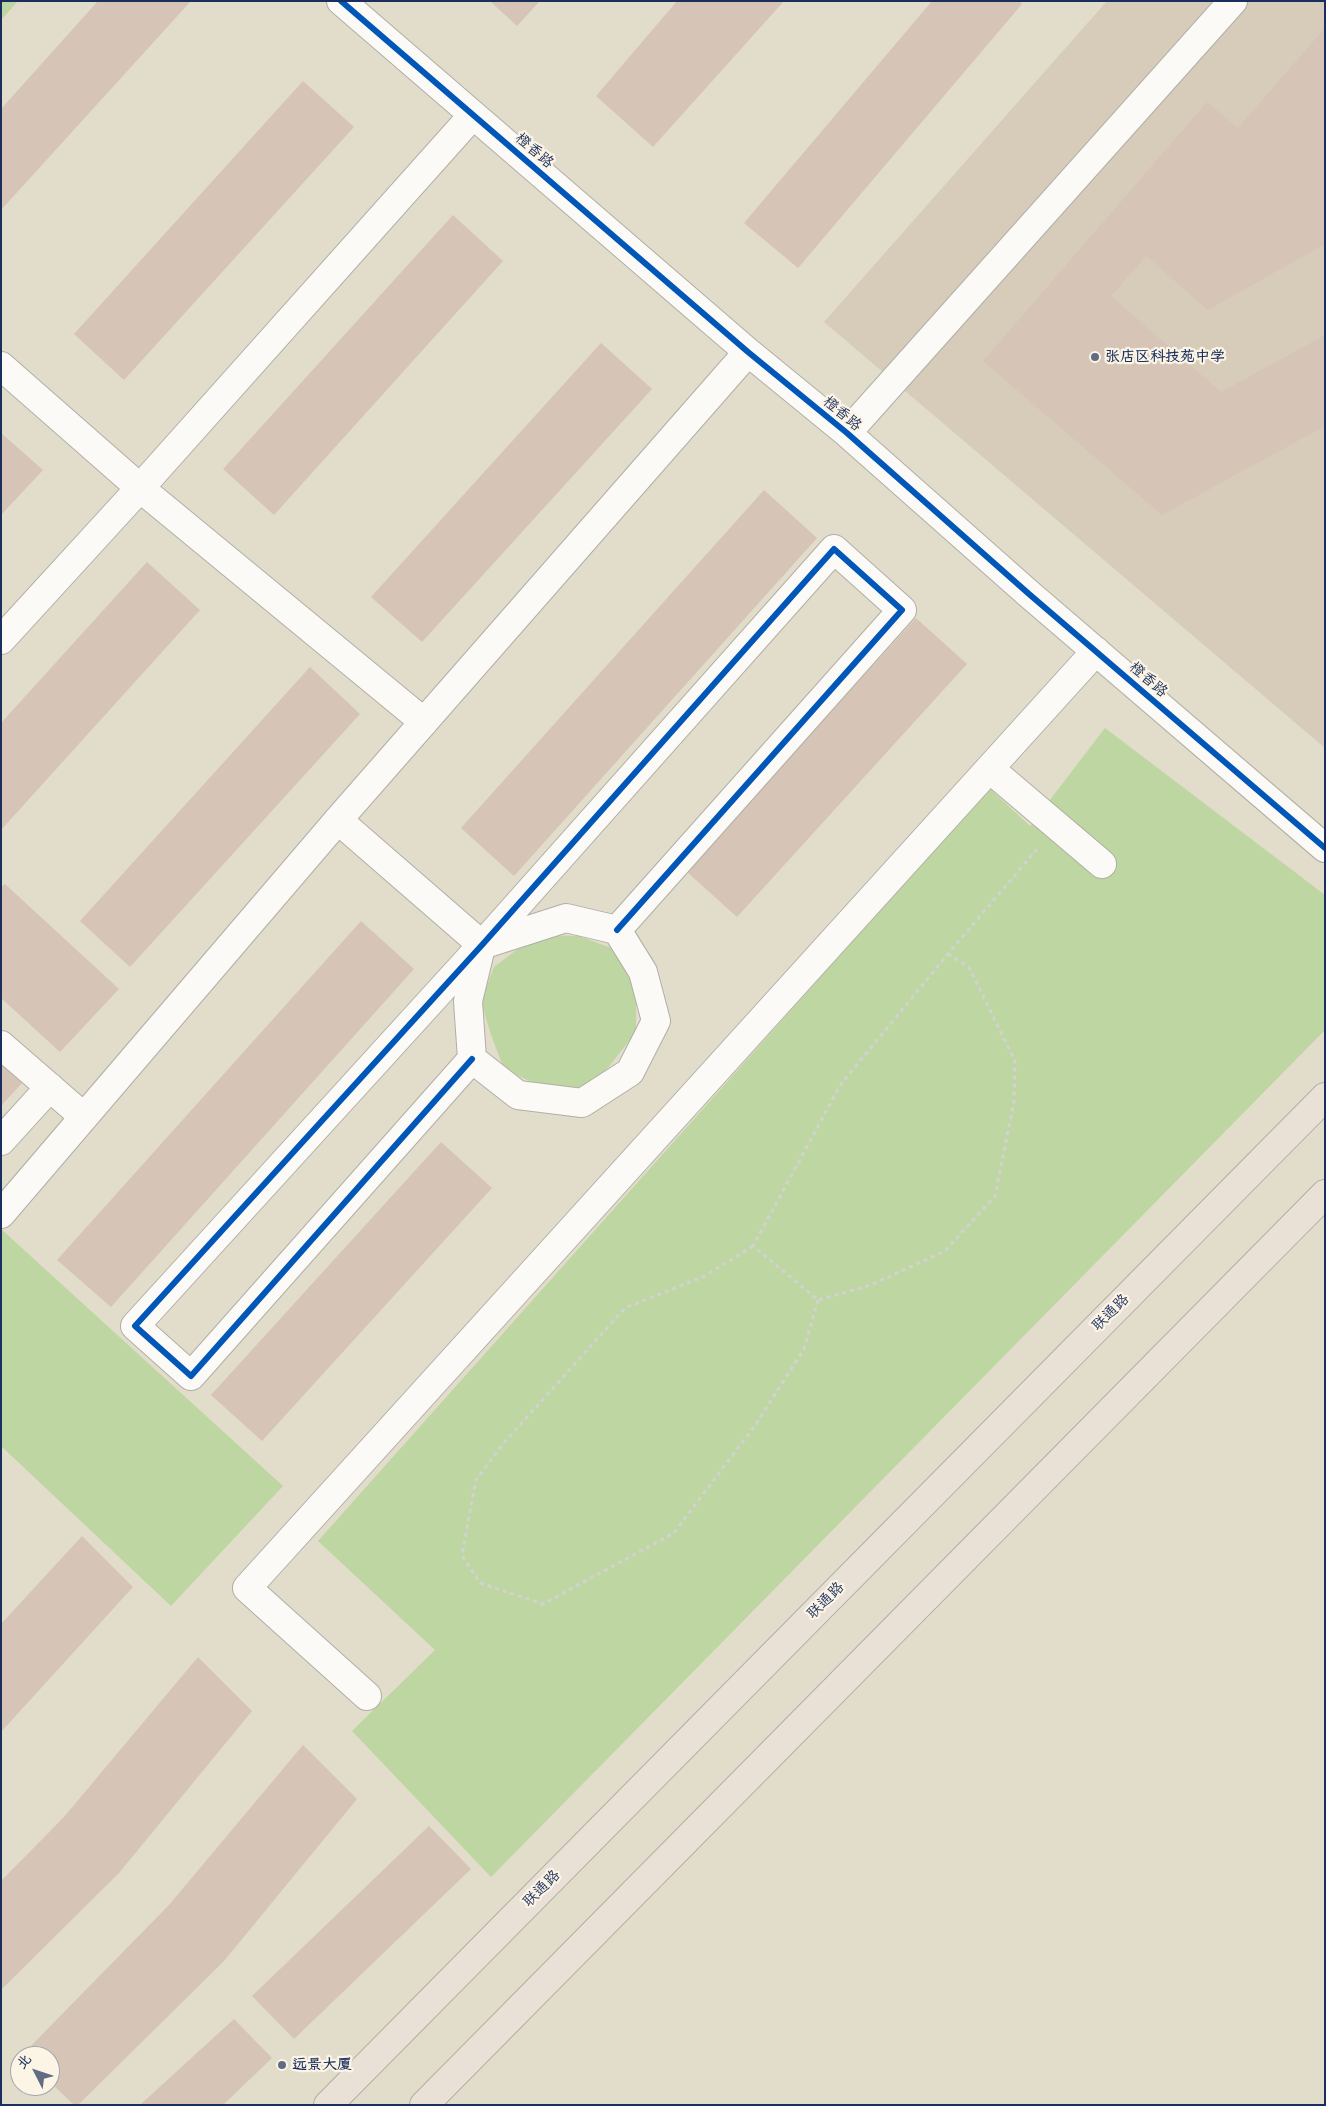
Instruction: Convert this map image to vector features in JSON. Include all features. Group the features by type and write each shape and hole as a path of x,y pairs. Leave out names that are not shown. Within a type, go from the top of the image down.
{"main road":[{"name":"联通路","path":"328,2105 1325,1097"},
{"path":"424,2105 1325,1194"}],"street":[{"name":"橙香路","path":"341,1 748,352 846,433 1325,848"},
{"path":"846,433 1233,1"},
{"path":"1,640 140,488 473,115"},
{"path":"1,1214 338,820 748,352"},
{"path":"1,366 140,488 424,722"},
{"path":"482,945 468,1001 472,1059 191,1376 135,1326 482,945 834,549 902,610 617,930"},
{"path":"367,1696 248,1588 1096,651"},
{"path":"990,768 1102,864"},
{"path":"338,820 482,945"},
{"path":"472,1059 518,1095 582,1103 630,1072 656,1021 643,972 617,930 566,918 482,945"},
{"path":"1,1045 84,1117"},
{"path":"1,1141 50,1087"}],"path":[{"path":"818,1300 804,1349 756,1424 674,1534 543,1604 480,1582 462,1555 476,1480 502,1445 625,1308 705,1276 754,1246 841,1084 1056,825"},
{"path":"818,1300 872,1285 945,1251 995,1196 1014,1102 1015,1061 969,967 948,954"},
{"path":"754,1246 818,1300"}],"shaded area":[{"name":"张店区科技苑中学","path":"1107,1 1325,1 1325,748 824,322"}],"green space":[{"path":"1,1 18,1 1,20"},
{"path":"1105,728 1325,895 1325,1030 491,1877 352,1731 435,1650 318,1541 989,788 1030,826"},
{"path":"536,935 579,936 611,948 636,990 636,1032 603,1074 573,1092 534,1083 504,1069 481,1001 494,967"},
{"path":"1,1229 283,1486 171,1606 1,1446"}],"building":[{"path":"98,1 191,1 1,210 1,109"},
{"path":"490,1 540,1 517,26"},
{"path":"677,1 784,1 653,147 596,96"},
{"path":"932,1 1019,1 1022,4 798,268 744,223"},
{"path":"1323,30 1325,31 1325,244 1208,310 1146,256 1111,296 1221,392 1325,335 1325,426 1162,515 983,361 1207,102 1238,128"},
{"path":"303,81 354,127 124,380 74,334"},
{"path":"453,215 503,261 274,515 223,469"},
{"path":"601,343 652,389 422,642 371,597"},
{"path":"1,433 43,470 1,515"},
{"path":"764,490 817,538 514,876 461,828"},
{"path":"147,562 200,610 1,830 1,723"},
{"path":"916,618 967,664 737,917 686,871"},
{"path":"310,667 360,714 130,967 80,921"},
{"path":"5,884 119,989 60,1052 1,998 1,887"},
{"path":"361,921 414,969 111,1307 57,1260"},
{"path":"1,1061 22,1083 1,1106"},
{"path":"441,1142 492,1188 262,1441 211,1395"},
{"path":"82,1536 133,1587 1,1732 1,1624"},
{"path":"198,1657 252,1711 119,1873 1,1990 1,1881 64,1817"},
{"path":"303,1745 357,1799 224,1961 78,2105 74,2105 60,2092 60,2046 31,2046 169,1905"},
{"path":"429,1826 471,1869 294,2039 252,1996"},
{"path":"234,2019 272,2058 223,2105 140,2105"}],"cycle path":[{"path":"341,1 748,352 847,433 1029,594 1325,848"},
{"path":"472,1059 191,1376 135,1326 482,945 834,549 902,610 617,930"}],"place":[{"name":"张店区科技苑中学","path":"1095,357"},
{"name":"远景大厦","path":"282,2065"}]}
